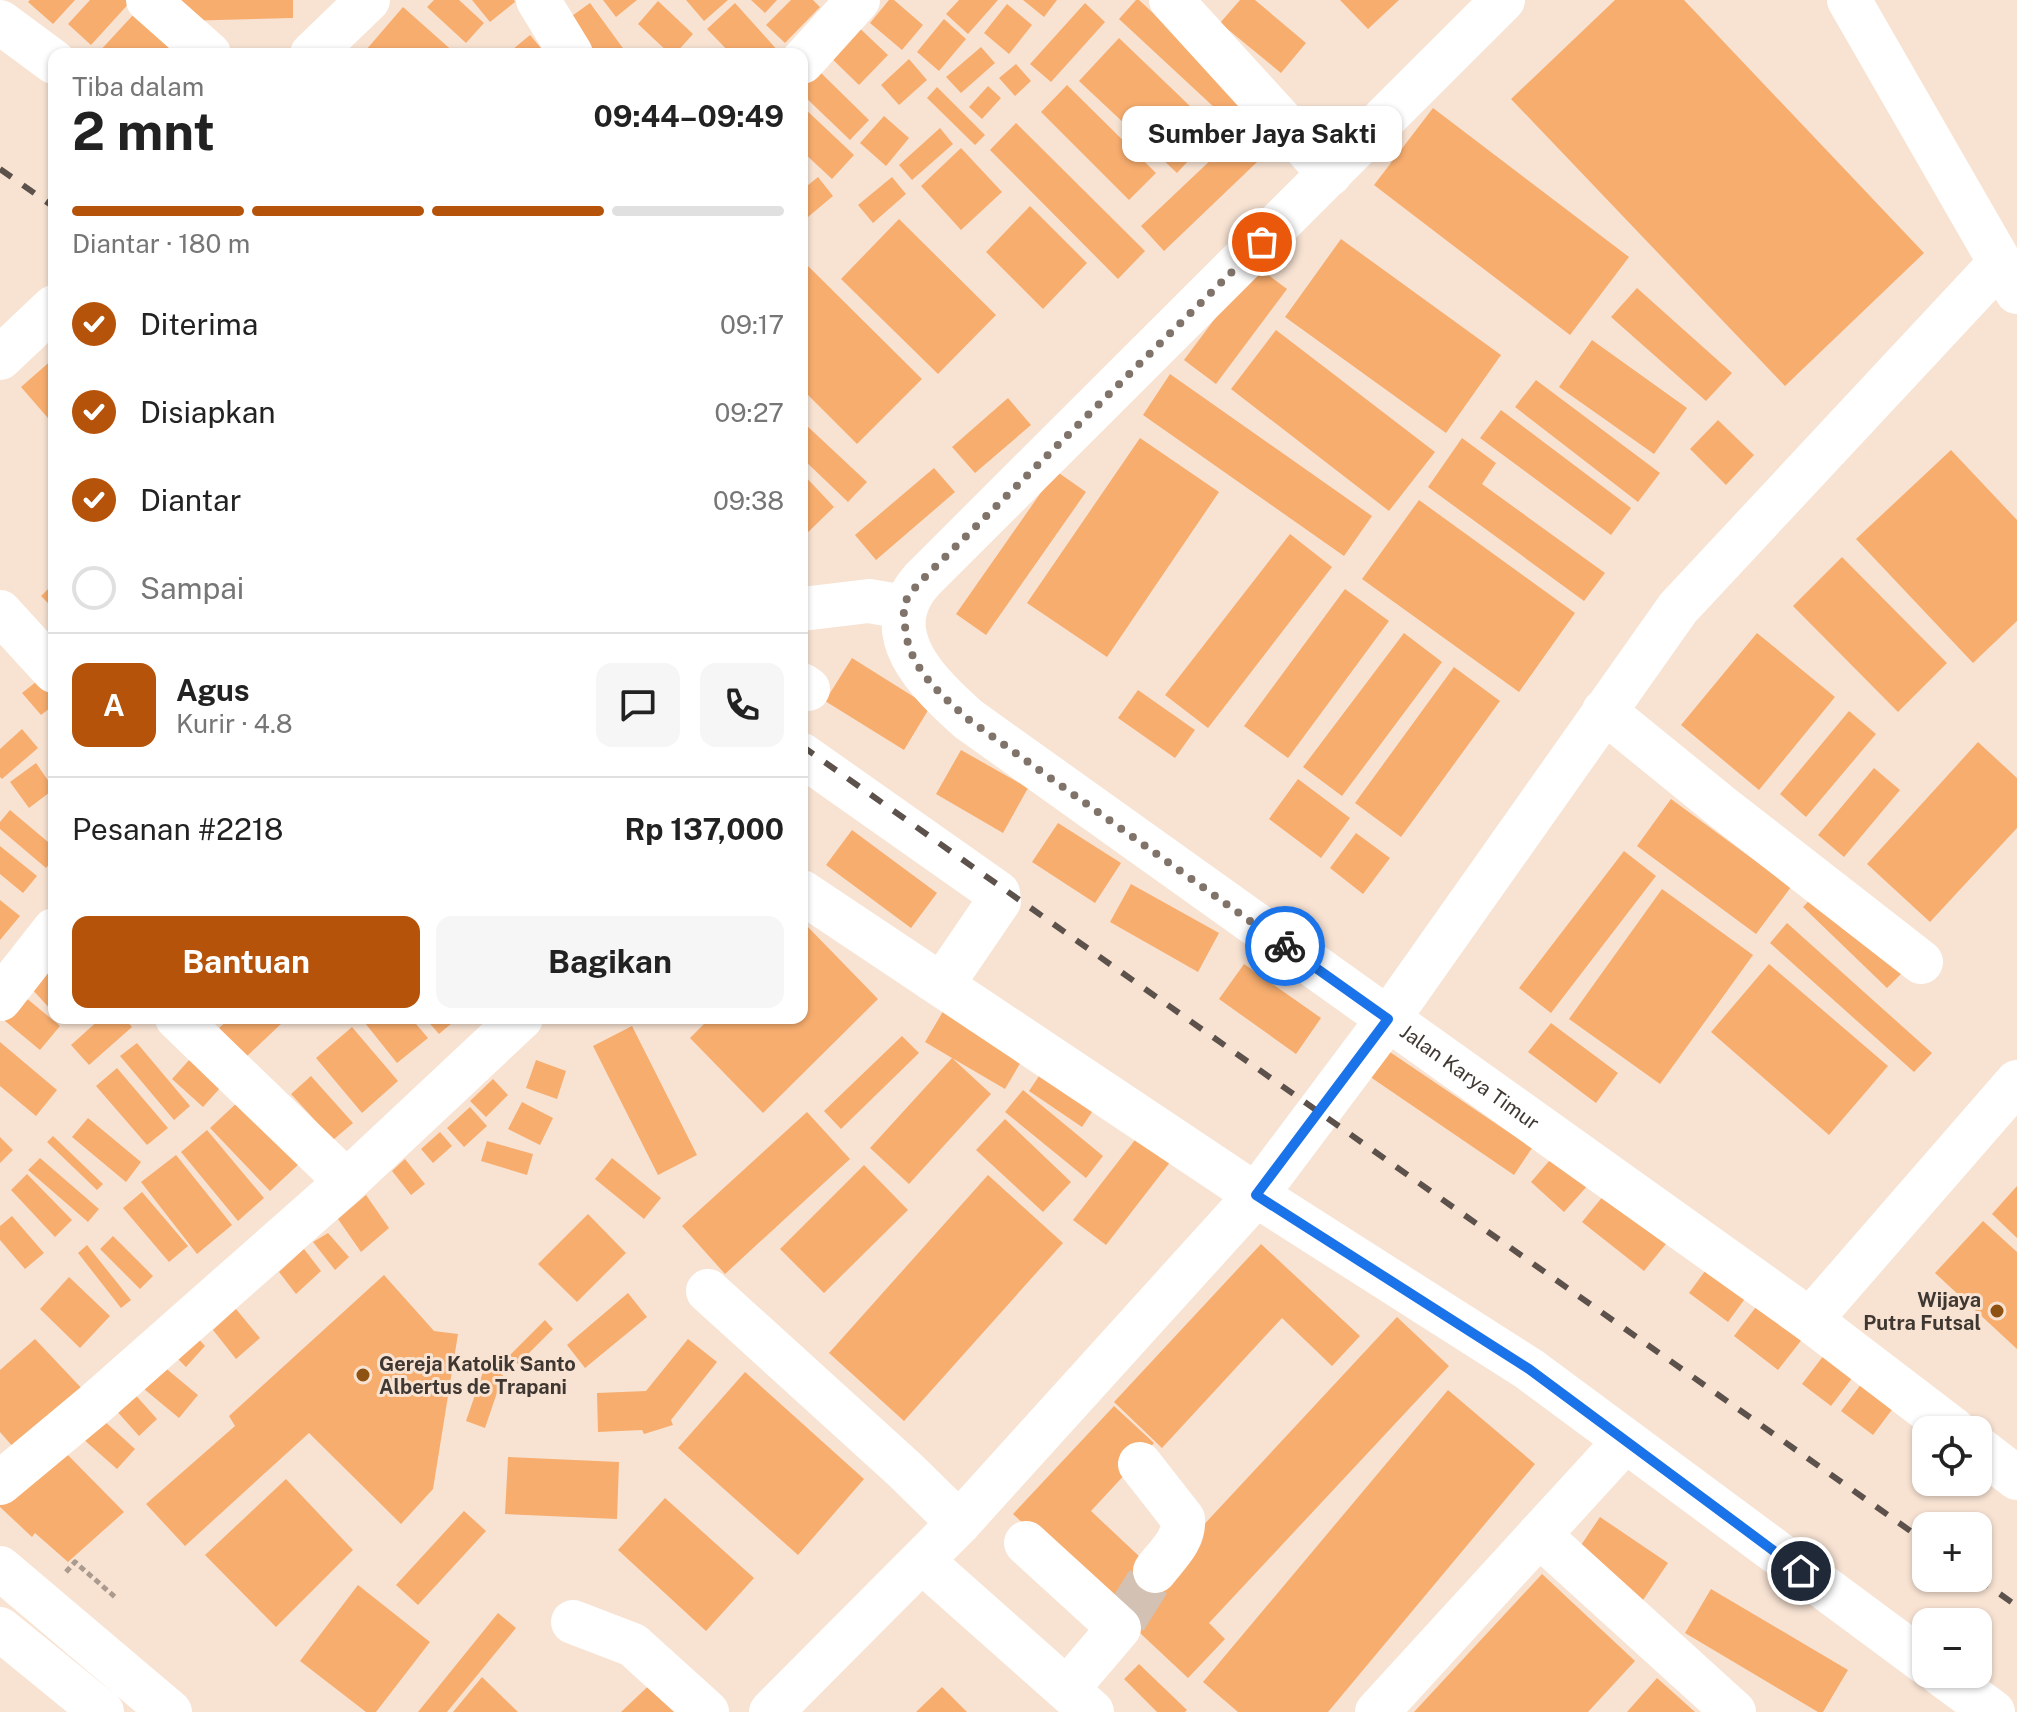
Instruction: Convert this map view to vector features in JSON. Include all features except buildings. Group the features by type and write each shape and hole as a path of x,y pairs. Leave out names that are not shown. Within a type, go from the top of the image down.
{"street":[{"path":"148,0 202,48"},
{"path":"318,48 368,0"},
{"path":"538,0 567,48"},
{"path":"808,55 858,0"},
{"path":"1171,0 1330,174"},
{"path":"808,608 869,601 904,607 909,595 922,580 1503,0"},
{"path":"771,1712 959,1523 1256,1195 1388,1019 1678,608 2008,278 1849,0"},
{"path":"0,22 48,58"},
{"path":"0,358 48,313"},
{"name":"Jalan Karya Timur","path":"904,607 906,642 912,656 938,692 968,719 1810,1320 1936,1416"},
{"path":"0,612 48,664"},
{"path":"1604,711 1921,962"},
{"path":"808,759 998,893 999,901 950,973 932,979"},
{"path":"808,896 1256,1195 1529,1369 1912,1653"},
{"path":"0,999 48,938"},
{"path":"183,1024 346,1181"},
{"path":"0,1483 107,1394 346,1181 515,1024"},
{"path":"1810,1320 2017,1082"},
{"path":"708,1291 959,1523"},
{"path":"1377,1712 1625,1441"},
{"path":"1992,1459 2017,1478"},
{"path":"1140,1464 1183,1519 1184,1529 1180,1539 1155,1571"},
{"path":"1539,1535 1734,1712"},
{"path":"922,1561 1079,1700 1122,1623 1026,1543"},
{"path":"0,1568 170,1712"},
{"path":"573,1622 633,1645 707,1712"},
{"path":"0,1629 102,1712"},
{"path":"1960,1688 1993,1712"}],"path":[{"path":"75,1562 115,1597"}],"tunnel":[{"path":"1125,1619 1155,1571"}],"railway":[{"path":"0,169 48,203"},
{"path":"808,750 1912,1532"},
{"path":"1992,1588 2017,1606"}],"way so far":[{"path":"1262,242 922,580 909,595 904,607 906,642 912,656 938,692 968,719 1285,946"}],"place":[{"name":"Sumber Jaya Sakti","path":"1262,242"},
{"name":"Wijaya Putra Futsal","path":"1997,1311"},
{"name":"Gereja Katolik Santo Albertus de Trapani","path":"363,1375"}],"route":[{"path":"1285,946 1388,1019 1256,1195 1529,1369 1801,1571"}]}
